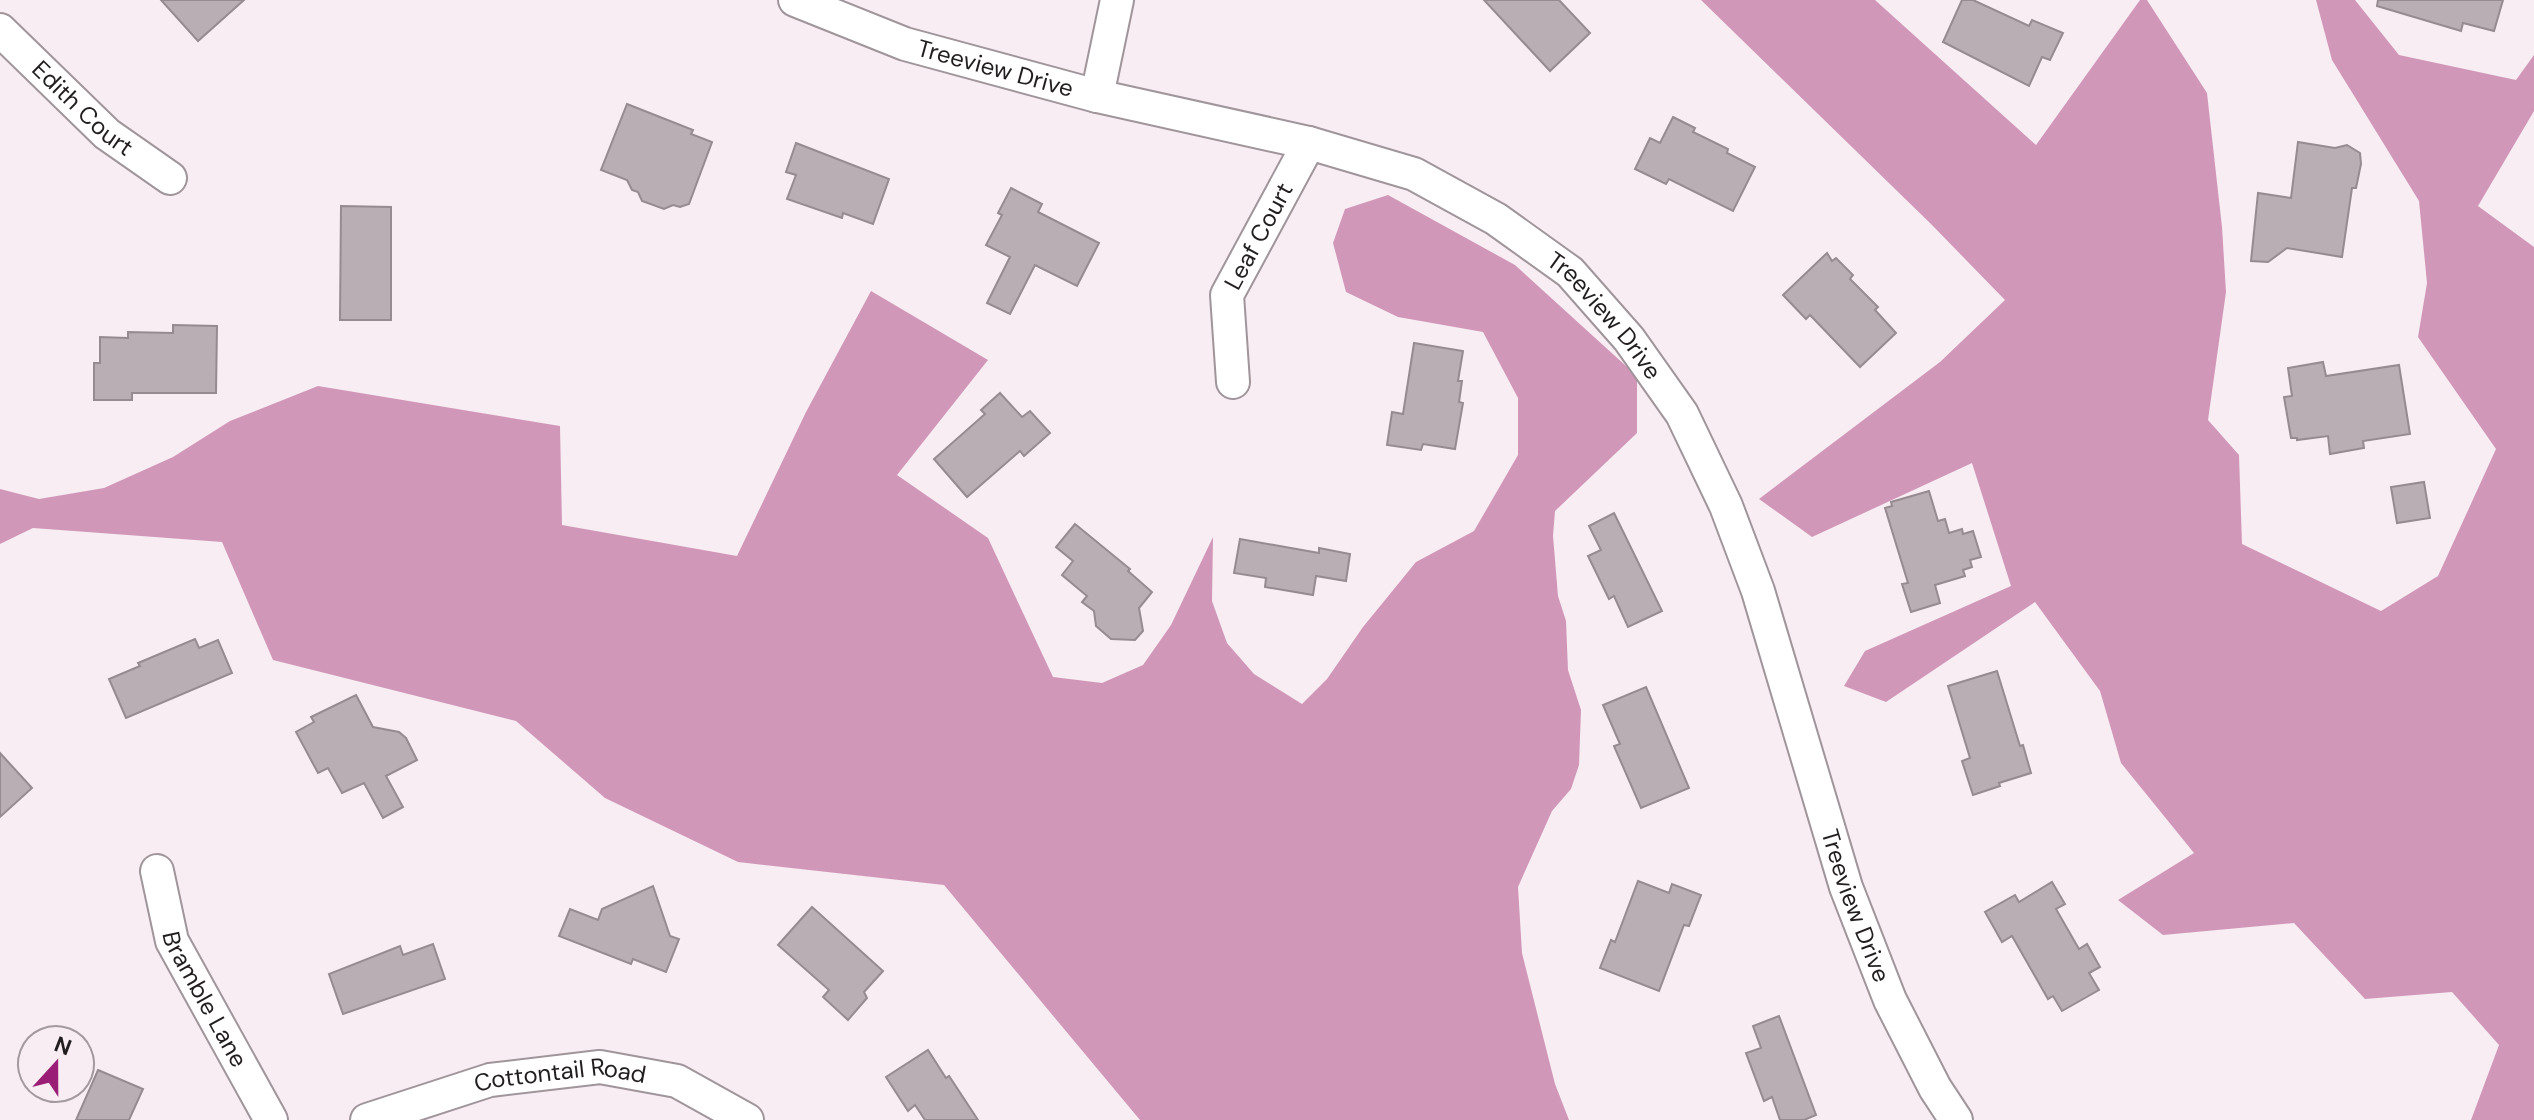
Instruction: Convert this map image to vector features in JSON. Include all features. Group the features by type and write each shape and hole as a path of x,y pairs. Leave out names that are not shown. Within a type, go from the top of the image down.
{"street":[{"name":"Treeview Drive","path":"795,0 905,44 1097,96 1309,143 1414,174 1496,219 1570,272 1629,339 1682,414 1726,506 1758,591 1852,901 1890,1000 1935,1088 1956,1120"},
{"path":"1097,96 1117,0"},
{"name":"Edith Court","path":"0,30 107,134 170,178"},
{"name":"Leaf Court","path":"1233,382 1227,295 1309,143"},
{"name":"Bramble Lane","path":"157,871 172,941 271,1120"},
{"name":"Cottontail Road","path":"367,1120 490,1080 600,1067 677,1081 747,1120"}],"shaded area":[{"path":"1701,0 1875,0 2036,145 2140,0 2147,0 2207,93 2226,292 2208,420 2239,455 2242,544 2381,611 2438,576 2496,449 2418,337 2427,283 2419,201 2332,60 2316,0 2355,0 2399,55 2516,80 2534,55 2534,111 2478,206 2534,247 2534,1120 2471,1120 2499,1045 2452,992 2365,999 2294,923 2163,935 2118,900 2194,853 2121,763 2100,691 2035,602 1886,702 1844,686 1865,651 2011,586 1972,463 1812,537 1759,499 1940,362 2005,300"},
{"path":"1388,195 1515,265 1637,376 1637,433 1555,511 1553,536 1558,596 1566,621 1568,670 1581,710 1579,765 1571,789 1552,811 1518,887 1522,953 1555,1084 1569,1120 1140,1120 944,885 738,862 605,798 516,721 273,660 222,542 33,528 0,544 0,489 39,499 104,488 173,457 230,421 318,386 560,426 562,525 737,556 806,412 871,291 988,360 897,475 988,538 1053,677 1102,683 1143,665 1171,625 1213,537 1212,601 1227,643 1254,674 1302,704 1327,679 1363,627 1416,562 1474,531 1518,455 1518,398 1483,332 1398,317 1346,292 1333,243 1345,209"}],"building":[{"path":"161,0 244,0 198,41"},
{"path":"1484,0 1559,0 1590,33 1550,71"},
{"path":"1962,0 1973,0 2029,26 2032,20 2063,33 2050,60 2042,57 2029,86 1943,42"},
{"path":"2378,0 2503,0 2494,31 2463,23 2461,31 2377,6"},
{"path":"627,104 693,130 691,134 712,142 689,204 664,209 642,201 627,180 601,170"},
{"path":"1673,117 1695,128 1693,132 1728,149 1727,153 1755,167 1733,211 1669,179 1666,184 1635,169 1650,138 1660,143"},
{"path":"2298,142 2335,148 2347,145 2360,153 2361,164 2356,188 2352,188 2342,257 2287,248 2268,262 2251,261 2258,193 2291,198"},
{"path":"796,143 889,179 873,224 843,213 842,218 787,199 796,175 786,172"},
{"path":"1011,188 1042,204 1038,212 1099,243 1077,286 1035,265 1010,314 987,303 1010,257 986,245 1002,215 998,213"},
{"path":"341,206 391,207 391,320 340,320"},
{"path":"1827,253 1832,261 1836,258 1853,275 1850,279 1878,307 1875,310 1896,333 1860,367 1810,315 1806,319 1783,295"},
{"path":"173,325 217,326 216,393 132,393 132,400 94,400 94,363 100,363 100,337 128,338 128,332 173,333"},
{"path":"1414,343 1463,351 1458,381 1462,381 1459,402 1463,403 1455,449 1423,444 1421,450 1387,445 1392,412 1403,414"},
{"path":"2323,362 2326,376 2399,365 2410,434 2363,441 2364,448 2330,454 2328,436 2291,438 2284,397 2292,396 2288,368"},
{"path":"1000,393 1022,417 1030,411 1050,433 1024,456 1020,451 967,497 934,459 985,414 981,410"},
{"path":"2424,482 2430,518 2397,523 2391,487"},
{"path":"1929,491 1938,521 1945,519 1949,533 1962,529 1963,534 1973,531 1981,557 1970,560 1972,567 1963,570 1965,576 1935,585 1940,603 1911,612 1902,584 1908,583 1885,508 1892,506 1891,502"},
{"path":"1614,513 1662,611 1628,627 1614,596 1609,599 1588,556 1601,550 1589,526"},
{"path":"1075,524 1130,569 1128,571 1152,592 1139,608 1143,631 1135,640 1111,639 1096,626 1094,611 1082,602 1087,596 1062,575 1073,561 1056,547"},
{"path":"1240,539 1319,553 1319,548 1350,554 1346,581 1316,576 1313,595 1265,587 1266,578 1234,573"},
{"path":"195,639 199,648 218,640 232,673 126,718 109,679"},
{"path":"1997,671 2031,773 1973,795 1962,761 1970,758 1948,686"},
{"path":"1646,687 1689,788 1641,808 1614,746 1620,744 1603,705"},
{"path":"356,695 373,727 399,732 406,738 417,760 386,776 403,807 383,818 364,783 342,793 328,768 318,773 296,732 314,722 311,717"},
{"path":"0,753 32,788 0,817"},
{"path":"1638,881 1669,893 1672,884 1701,895 1689,926 1684,925 1659,991 1600,968 1611,940 1615,942"},
{"path":"2052,882 2065,904 2056,909 2079,949 2087,944 2100,967 2089,973 2099,990 2062,1011 2053,996 2048,999 2012,936 2002,942 1985,912 2015,895 2019,902"},
{"path":"653,886 670,936 679,939 666,972 633,959 631,964 559,936 570,909 598,920 602,909"},
{"path":"812,907 883,971 864,992 867,998 848,1020 823,997 829,990 778,945"},
{"path":"433,944 445,979 343,1014 329,974 400,946 403,955"},
{"path":"1779,1016 1816,1115 1804,1120 1780,1120 1772,1097 1764,1101 1746,1053 1761,1048 1753,1026"},
{"path":"928,1050 978,1120 925,1120 915,1105 908,1111 886,1077"},
{"path":"98,1070 143,1089 129,1120 76,1120 83,1104 96,1104"}]}
